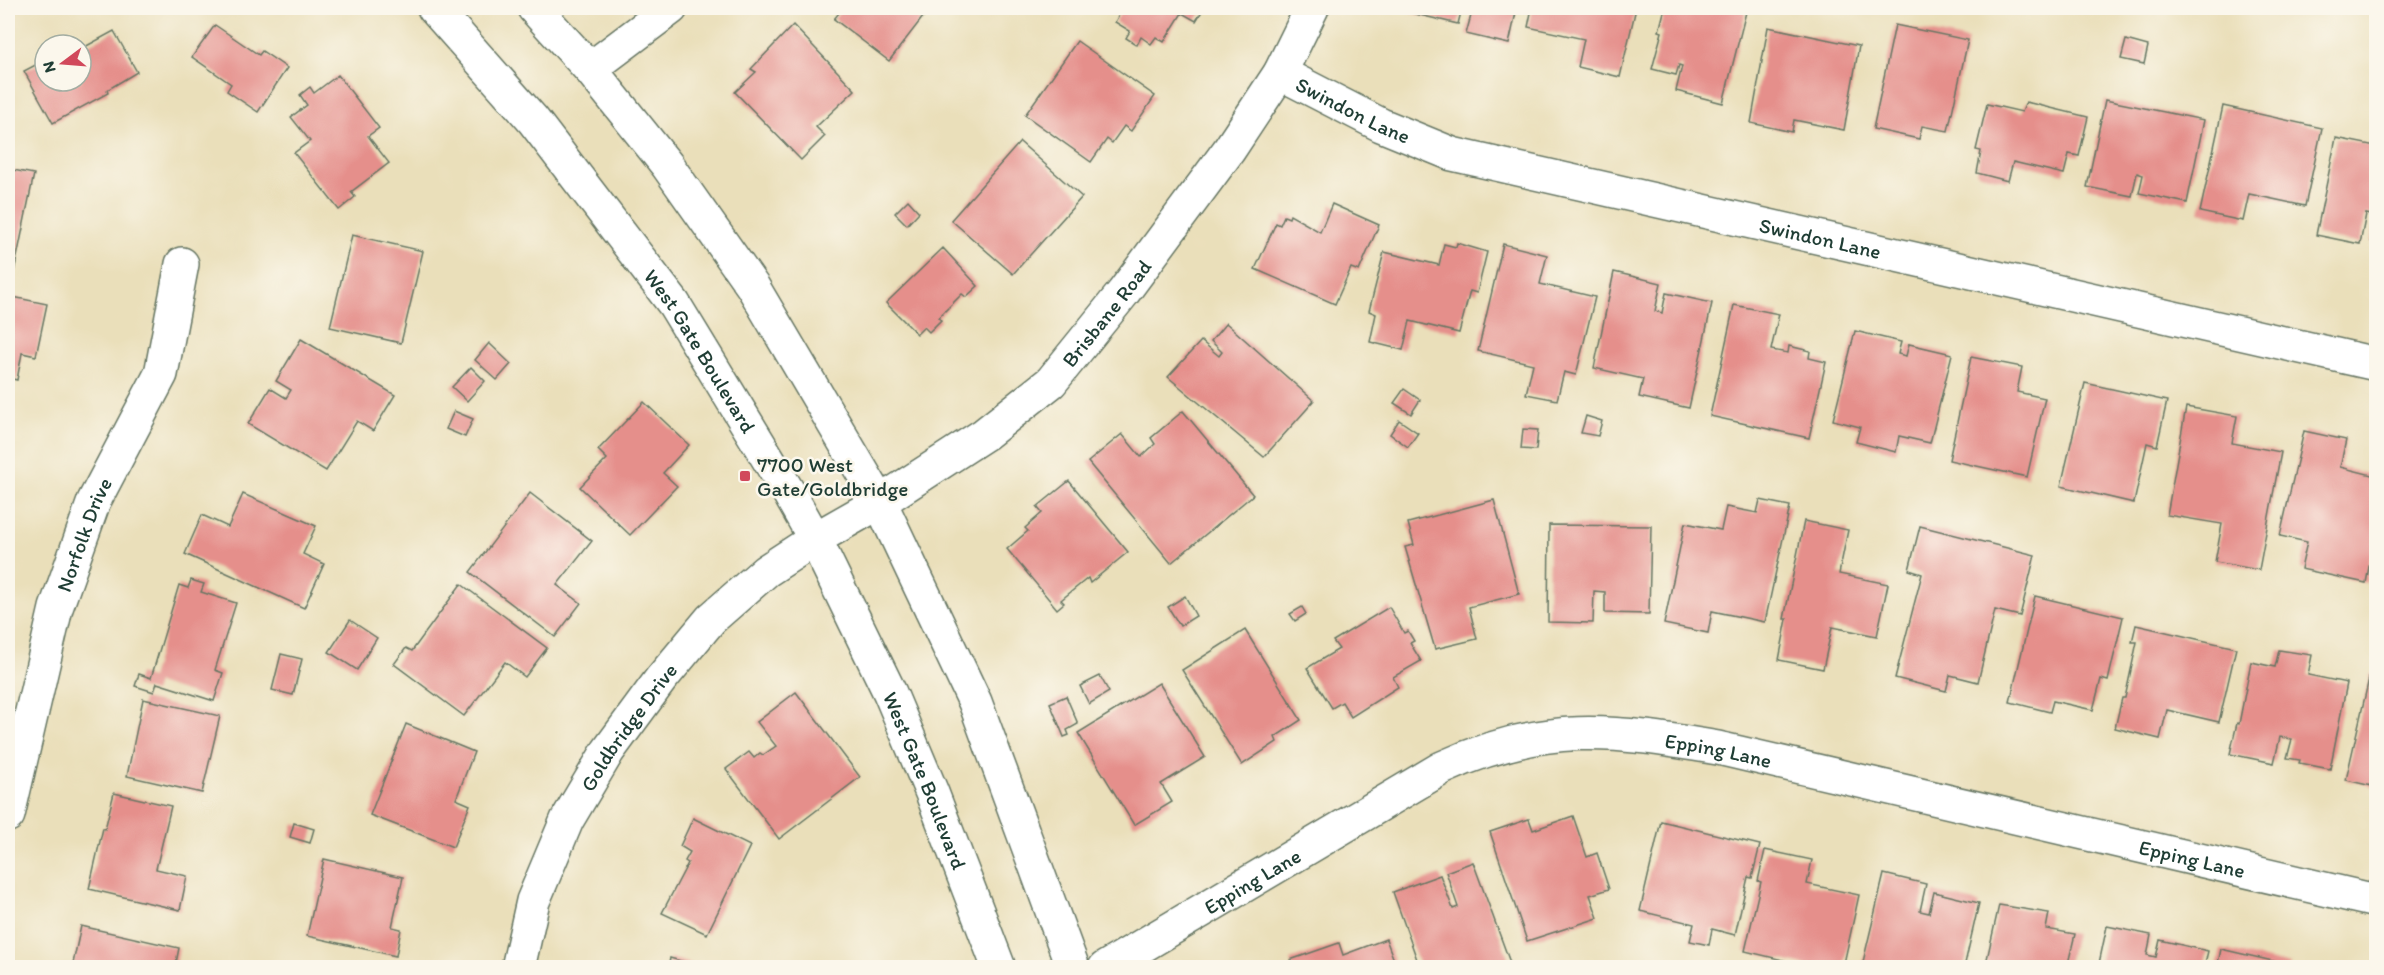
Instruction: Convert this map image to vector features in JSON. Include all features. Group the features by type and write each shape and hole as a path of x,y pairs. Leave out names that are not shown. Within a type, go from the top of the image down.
{"street":[{"name":"West Gate Boulevard","path":"434,8 533,120 674,304 815,539 894,703 932,793 999,968"},
{"path":"534,8 590,69 667,165 753,287 828,410 880,502 975,702 1073,968"},
{"path":"590,69 671,8"},
{"name":"Brisbane Road","path":"815,539 880,502 985,434 1051,382 1117,301 1229,150 1280,73 1312,8"},
{"name":"Swindon Lane","path":"1280,73 1381,125 1452,154 2376,364"},
{"name":"Norfolk Drive","path":"8,816 56,608 93,501 161,374 182,264"},
{"name":"Goldbridge Drive","path":"518,968 533,901 567,819 608,751 661,679 711,620 766,571 815,539"},
{"name":"Epping Lane","path":"1105,968 1442,768 1477,752 1524,739 1562,733 1602,732 1651,736 1718,748 2376,901"}],"building":[{"path":"843,8 930,8 889,61 834,19"},
{"path":"1123,8 1204,8 1196,21 1182,13 1164,42 1156,37 1151,44 1141,37 1137,45 1126,38 1130,31 1115,22"},
{"path":"1413,8 1462,8 1458,24 1411,13"},
{"path":"1473,8 1517,8 1509,44 1466,34"},
{"path":"1532,8 1636,8 1620,77 1578,67 1584,39 1528,27"},
{"path":"1665,8 1747,8 1723,103 1676,91 1682,66 1679,65 1676,75 1652,69 1662,32 1659,31"},
{"path":"215,25 259,55 262,51 287,68 258,112 227,91 231,84 192,57"},
{"path":"793,25 855,90 816,127 825,136 801,160 735,92 756,72 751,69"},
{"path":"1895,25 1968,40 1948,131 1922,126 1919,139 1873,129"},
{"path":"1768,27 1859,46 1844,130 1794,120 1792,132 1751,123"},
{"path":"114,31 137,72 107,90 108,93 53,123 36,93 93,93 93,42"},
{"path":"2126,40 2148,46 2144,64 2121,59"},
{"path":"1077,41 1155,96 1131,131 1124,126 1112,143 1107,139 1091,162 1025,115"},
{"path":"33,66 33,87 24,71"},
{"path":"338,75 379,128 368,136 389,163 351,192 355,197 339,210 294,153 310,141 291,117 307,105 300,95 310,87 314,93"},
{"path":"2105,100 2204,120 2187,203 2139,193 2143,175 2137,173 2132,196 2087,187"},
{"path":"2026,102 2088,117 2079,156 2069,154 2064,174 2013,162 2008,181 1977,173 1981,151 1976,150 1987,104 2022,112"},
{"path":"2223,106 2322,128 2305,206 2249,194 2243,221 2200,212"},
{"path":"2336,138 2376,146 2376,216 2366,214 2360,244 2316,235"},
{"path":"1020,142 1082,197 1013,274 951,220"},
{"path":"8,169 34,174 14,272 8,271"},
{"path":"908,200 919,212 907,225 895,213"},
{"path":"1332,204 1379,225 1359,271 1351,268 1335,304 1255,269 1276,223 1280,225 1284,216 1289,218 1290,215 1320,232"},
{"path":"2376,217 2376,243 2371,241"},
{"path":"352,235 423,251 401,343 330,327"},
{"path":"1457,243 1487,252 1477,293 1470,291 1459,333 1410,321 1403,350 1370,342 1376,314 1369,311 1384,252 1439,265 1444,244 1456,247"},
{"path":"1503,244 1547,255 1540,284 1595,297 1576,375 1564,372 1557,400 1526,394 1533,364 1478,351"},
{"path":"943,248 978,286 966,297 962,294 938,318 941,320 929,332 924,327 917,334 886,303"},
{"path":"1614,272 1661,283 1655,311 1662,313 1666,293 1712,303 1689,408 1639,397 1643,379 1594,368"},
{"path":"8,296 47,304 36,356 22,353 17,380 8,378"},
{"path":"1734,305 1779,314 1771,350 1788,353 1789,346 1810,351 1809,358 1826,362 1809,438 1710,416"},
{"path":"1226,323 1314,401 1264,457 1168,377 1201,341 1219,356 1222,352 1211,341"},
{"path":"1855,331 1901,342 1898,354 1906,356 1909,344 1952,354 1930,443 1899,436 1896,452 1856,442 1860,427 1833,420"},
{"path":"301,339 395,395 373,431 357,421 326,471 248,424 270,388 286,398 291,390 276,381"},
{"path":"489,343 511,364 497,380 475,360"},
{"path":"1971,357 2022,367 2017,392 2045,398 2027,477 1949,460"},
{"path":"471,367 485,381 467,401 452,387"},
{"path":"2085,383 2167,401 2157,446 2147,443 2134,503 2061,486"},
{"path":"1404,389 1420,400 1411,414 1394,403"},
{"path":"644,402 689,445 663,473 677,486 630,535 580,487 607,459 598,450"},
{"path":"2186,407 2237,416 2232,443 2281,452 2259,570 2215,562 2222,524 2167,515"},
{"path":"454,411 473,419 465,437 446,429"},
{"path":"1183,411 1253,495 1171,563 1088,462 1122,434 1141,457 1155,444 1151,438"},
{"path":"1586,416 1602,421 1598,436 1581,433"},
{"path":"1399,420 1418,433 1408,447 1390,434"},
{"path":"1523,429 1538,430 1536,450 1521,449"},
{"path":"2304,431 2346,440 2340,467 2376,476 2376,555 2371,556 2366,583 2301,569 2307,542 2280,536"},
{"path":"1069,481 1128,552 1090,583 1088,578 1061,600 1064,603 1057,609 1007,549 1028,531 1025,528 1042,513 1037,507"},
{"path":"530,493 592,541 557,585 581,603 555,637 470,572"},
{"path":"243,494 316,526 303,554 324,564 304,608 185,554 202,515 228,527"},
{"path":"1494,500 1519,594 1469,607 1477,639 1435,649 1405,547 1414,545 1408,523"},
{"path":"1760,500 1790,506 1765,622 1712,611 1708,633 1664,624 1685,523 1721,530 1726,507 1757,513"},
{"path":"1804,521 1848,530 1839,574 1888,584 1877,636 1832,627 1823,669 1779,660 1787,619 1784,619"},
{"path":"1549,525 1651,526 1649,614 1605,613 1605,592 1594,591 1593,623 1548,622"},
{"path":"1920,526 2035,555 2020,616 1995,610 1978,682 1950,675 1946,691 1895,678 1922,574 1909,570"},
{"path":"191,580 204,584 201,592 236,603 215,670 223,673 214,701 157,683 154,692 135,686 139,674 151,678 179,585 188,588"},
{"path":"461,584 547,648 525,677 505,662 464,716 394,664 406,648 412,651"},
{"path":"1185,596 1196,616 1180,626 1168,607"},
{"path":"2035,596 2123,617 2108,681 2101,679 2093,710 2053,701 2050,712 2010,702"},
{"path":"1302,607 1306,614 1295,621 1290,614"},
{"path":"1389,607 1404,633 1408,631 1414,641 1410,643 1421,661 1393,677 1398,687 1351,717 1342,702 1332,708 1307,668 1339,649 1333,641"},
{"path":"350,620 377,638 357,670 329,652"},
{"path":"2136,625 2236,648 2219,722 2167,710 2160,739 2115,728 2122,698 2125,698 2137,642 2132,642"},
{"path":"1245,630 1301,720 1275,737 1277,742 1242,765 1182,670"},
{"path":"2279,650 2312,655 2308,675 2347,683 2330,769 2299,763 2300,760 2287,758 2292,739 2280,737 2274,763 2230,754 2237,723 2239,724 2251,662 2275,667"},
{"path":"281,654 302,659 293,695 272,690"},
{"path":"2370,674 2376,675 2376,787 2346,780"},
{"path":"1100,676 1109,692 1089,704 1080,686"},
{"path":"1159,683 1205,757 1161,784 1172,802 1134,825 1078,733"},
{"path":"796,692 860,777 779,839 726,769 749,752 754,758 776,746 757,722"},
{"path":"1066,696 1078,724 1067,730 1069,735 1064,737 1050,703"},
{"path":"143,699 220,716 202,793 127,776"},
{"path":"406,724 474,752 456,799 470,805 453,847 370,815"},
{"path":"114,793 171,806 156,869 187,876 180,910 89,889 103,828 105,829"},
{"path":"1573,816 1587,857 1597,853 1609,889 1590,895 1598,918 1527,941 1490,832 1529,819 1533,830"},
{"path":"693,818 750,846 707,934 662,913 688,863 685,861 690,852 680,846"},
{"path":"1661,821 1760,845 1752,878 1748,877 1735,935 1712,929 1709,945 1690,941 1694,924 1640,911"},
{"path":"294,823 314,829 310,843 290,837"},
{"path":"1765,850 1812,860 1807,884 1859,895 1843,968 1816,968 1745,951 1761,882 1758,881"},
{"path":"324,859 403,877 392,927 401,929 396,956 307,936"},
{"path":"1473,862 1512,968 1420,968 1393,892 1440,875 1453,909 1458,907 1446,872"},
{"path":"1884,874 1926,884 1920,911 1929,913 1934,892 1979,903 1964,968 1862,966"},
{"path":"1999,905 2049,913 2046,929 2075,934 2067,968 1985,968"},
{"path":"81,926 179,948 175,968 72,968"},
{"path":"2107,926 2151,935 2147,955 2156,957 2160,940 2208,951 2204,968 2098,968"},
{"path":"1386,939 1397,968 1293,968 1290,960 1339,943 1343,955"},
{"path":"2221,949 2290,965 2289,968 2217,968"},
{"path":"670,958 702,967 702,968 668,968"}],"place":[{"name":"7700 West Gate/Goldbridge","path":"745,476"}]}
